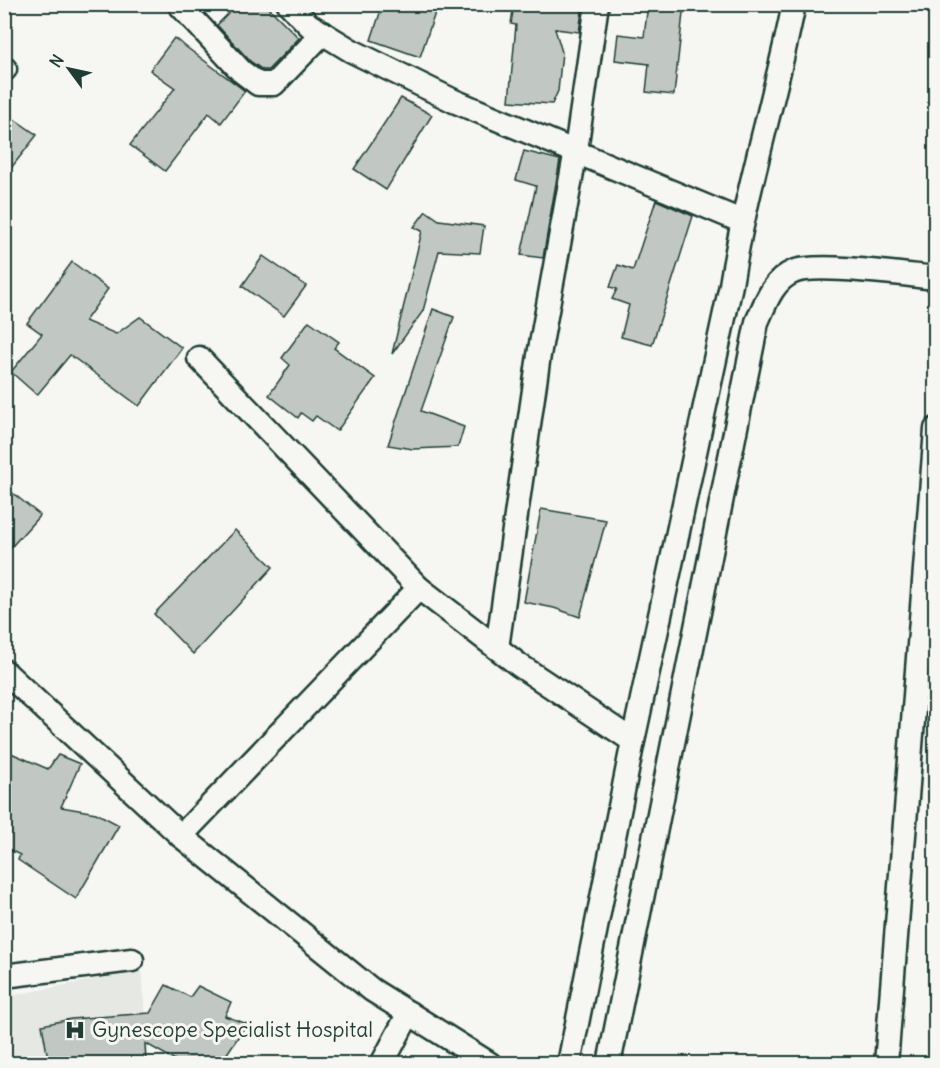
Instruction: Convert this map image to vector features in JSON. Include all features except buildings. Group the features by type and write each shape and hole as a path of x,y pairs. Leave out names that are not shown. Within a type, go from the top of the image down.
{"street":[{"path":"179,4 241,71 258,84 274,84 323,33"},
{"path":"289,4 309,25 352,51 454,101 576,150 741,221"},
{"path":"497,648 540,355 576,150 597,4"},
{"path":"569,1064 633,741 728,297 741,221 779,79 794,4"},
{"path":"609,1064 757,322 777,284 793,272 813,268 936,278"},
{"path":"199,358 419,588 497,648 633,741"},
{"path":"886,1064 927,656 936,429"},
{"path":"182,836 419,588"},
{"path":"4,671 182,836 372,990 490,1064"},
{"path":"4,976 132,960"},
{"path":"382,1064 409,1013"}],"shaded area":[{"name":"Gynescope Specialist Hospital","path":"142,970 148,1063 5,1064 5,997"}],"place":[{"name":"Gynescope Specialist Hospital","path":"75,1030"}]}
